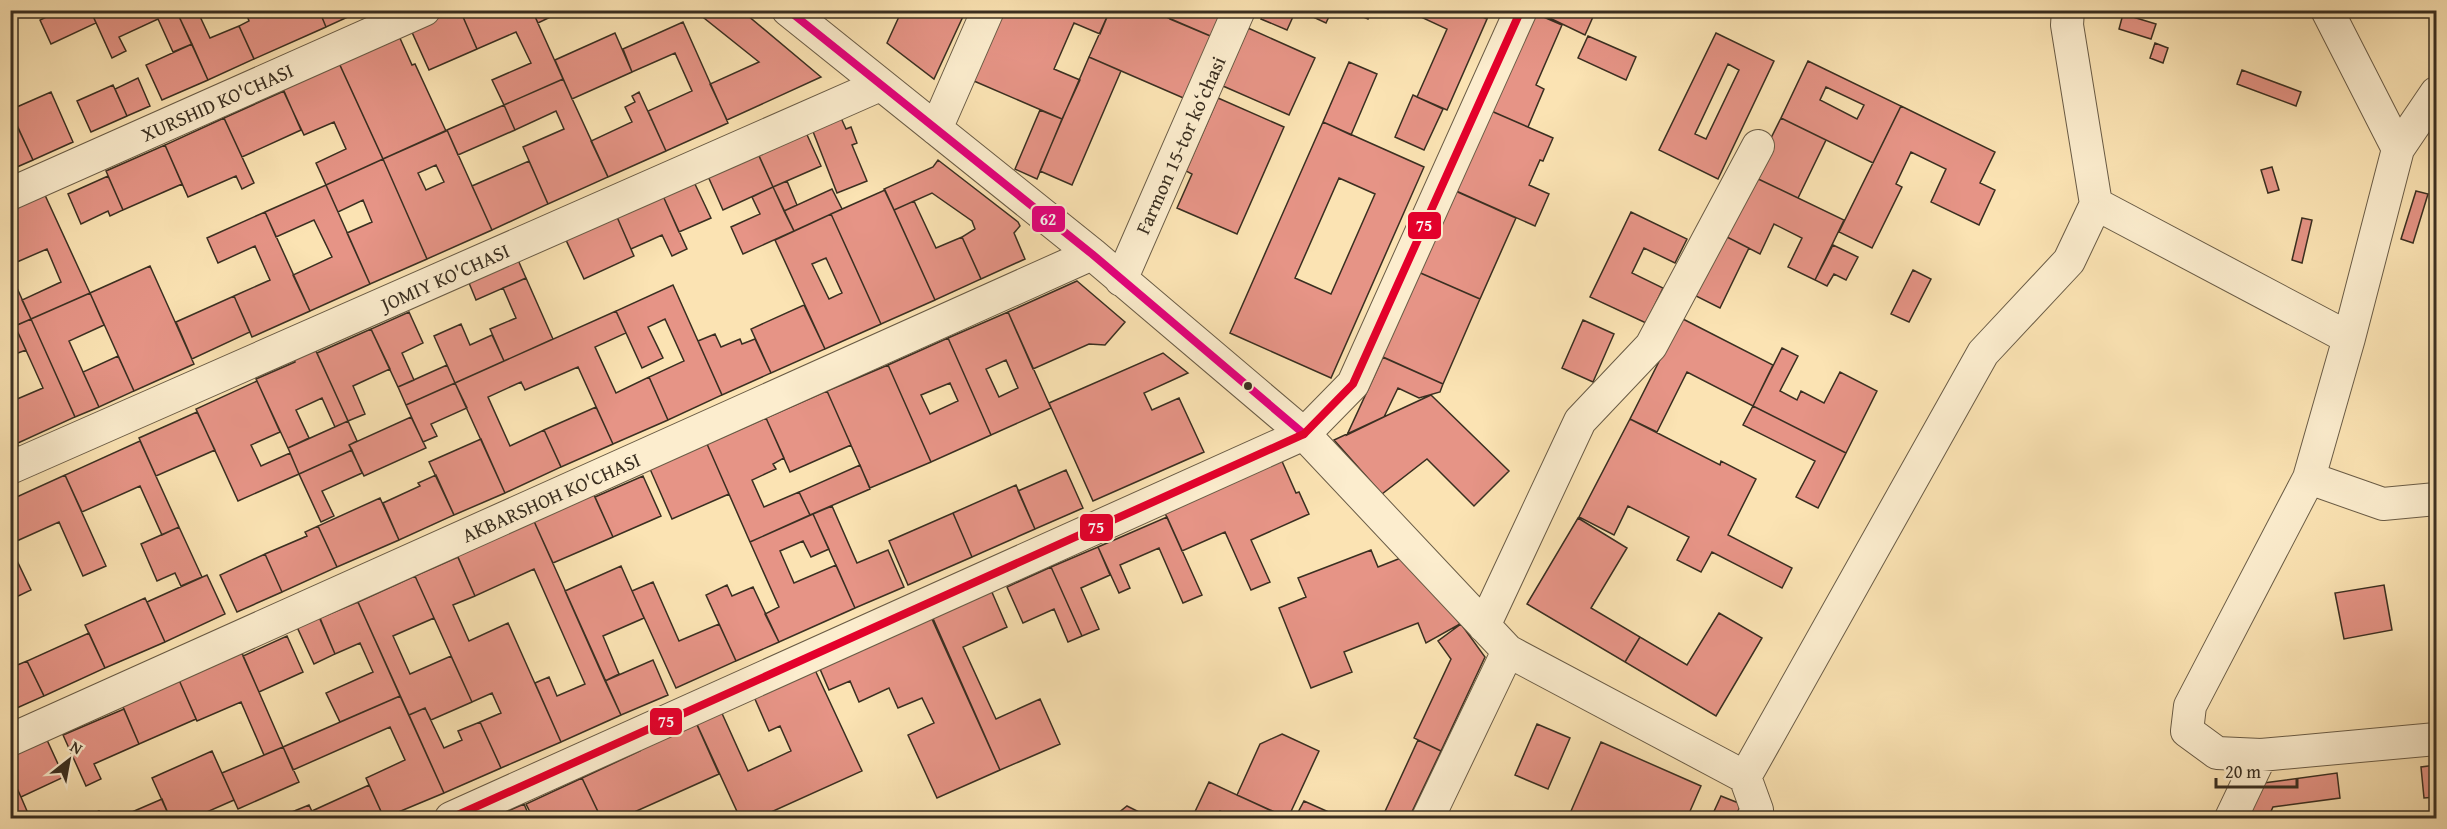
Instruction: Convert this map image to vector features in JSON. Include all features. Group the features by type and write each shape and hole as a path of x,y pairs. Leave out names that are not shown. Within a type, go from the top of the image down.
{"street":[{"name":"XURSHID KO'CHASI","path":"10,194 424,10"},
{"path":"788,10 1092,254 1304,434 1508,651 1745,777 1757,810 1753,819"},
{"path":"936,129 988,10"},
{"name":"Farmon 15-tor koʻchasi","path":"1122,280 1239,10"},
{"path":"451,819 1304,434 1353,384 1521,10"},
{"path":"1745,777 1983,353 2069,261 2096,204 2067,25 2068,10"},
{"path":"2327,10 2398,149"},
{"name":"JOMIY KO'CHASI","path":"10,468 880,85"},
{"path":"2436,93 2398,149 2349,338 2309,478 2190,706 2187,731 2217,753 2261,755 2436,739"},
{"path":"1484,626 1580,422 1651,346 1758,146"},
{"path":"2096,204 2349,338"},
{"name":"AKBARSHOH KO'CHASI","path":"10,740 1092,254"},
{"path":"2309,478 2383,504 2436,499"},
{"path":"1428,819 1508,651"},
{"path":"2231,819 2261,755"}],"building":[{"path":"61,10 103,10 104,12 93,16 96,23 51,44 40,20"},
{"path":"106,10 176,10 192,44 173,52 158,19 119,37 126,51 112,58 93,16"},
{"path":"176,10 197,10 210,38 239,26 254,59 208,80"},
{"path":"245,10 319,10 326,27 254,59 239,26 249,21"},
{"path":"319,10 363,10 326,27"},
{"path":"454,10 460,10 477,49 429,70 411,30"},
{"path":"460,10 532,10 563,79 504,105 492,80 531,63 516,32 477,49"},
{"path":"532,10 565,10 538,23"},
{"path":"695,10 715,10 704,18"},
{"path":"715,10 741,10 821,77 727,120 710,84 759,62 704,18"},
{"path":"902,10 966,10 934,79 887,43"},
{"path":"1004,10 1110,10 1100,34 1074,23 1054,69 1080,80 1062,119 974,81"},
{"path":"1110,10 1150,10 1215,38 1188,100 1089,57"},
{"path":"1174,10 1227,10 1215,38 1170,19"},
{"path":"1265,10 1296,10 1287,30 1261,19"},
{"path":"1298,10 1332,10 1326,23"},
{"path":"1348,10 1372,10 1368,19"},
{"path":"1406,10 1468,10 1487,19 1447,110 1417,97 1447,29"},
{"path":"1468,10 1491,10 1487,19"},
{"path":"1533,10 1596,10 1585,35"},
{"path":"1532,12 1562,25 1536,85 1544,89 1528,127 1489,110"},
{"path":"2123,14 2156,24 2151,39 2119,29"},
{"path":"683,22 728,123 666,151 648,111 692,91 675,53 632,72 623,49"},
{"path":"1248,28 1315,58 1289,115 1223,86"},
{"path":"615,33 632,72 572,99 555,60"},
{"path":"1716,33 1774,61 1718,179 1659,150","holes":["1728,64 1739,70 1706,139 1695,134"]},
{"path":"399,36 412,65 415,64 446,131 383,159 339,63"},
{"path":"1588,36 1636,57 1626,80 1578,58"},
{"path":"2155,43 2168,48 2163,63 2150,58"},
{"path":"192,44 208,80 162,100 146,65"},
{"path":"1089,57 1121,71 1072,185 1040,171"},
{"path":"1808,61 1901,106 1873,163 1781,118","holes":["1826,87 1864,105 1857,119 1820,100"]},
{"path":"1349,62 1377,74 1351,135 1323,122"},
{"path":"339,63 383,159 326,185 316,163 346,149 334,122 304,135 282,88"},
{"path":"2242,70 2301,92 2296,106 2237,84"},
{"path":"138,78 150,106 127,116 115,89"},
{"path":"563,79 608,177 548,204 523,147 564,129 556,111 515,130 504,105"},
{"path":"113,85 127,116 91,132 77,101"},
{"path":"284,91 301,130 242,157 224,118"},
{"path":"51,92 73,142 33,160 10,110"},
{"path":"639,92 666,151 608,177 591,141 632,122 625,107 635,102 632,96"},
{"path":"1413,95 1443,109 1424,150 1395,137"},
{"path":"1218,98 1284,127 1237,234 1177,208 1192,174 1186,171"},
{"path":"504,105 515,130 458,155 447,130"},
{"path":"1901,106 1995,152 1980,183 1995,190 1979,225 1931,202 1946,169 1911,152 1896,184 1902,187 1872,248 1839,232"},
{"path":"1040,110 1062,119 1037,179 1015,169"},
{"path":"1489,110 1553,138 1529,185 1549,194 1535,226 1454,190"},
{"path":"10,111 33,160 10,170"},
{"path":"224,118 254,183 242,189 236,176 188,197 165,145"},
{"path":"841,118 846,129 851,127 857,143 852,145 867,181 837,193 812,129"},
{"path":"1781,118 1826,140 1798,198 1752,176"},
{"path":"1323,122 1424,167 1331,378 1230,333","holes":["1339,178 1375,194 1331,294 1295,278"]},
{"path":"804,128 821,166 773,187 756,149"},
{"path":"447,130 492,230 427,259 383,159","holes":["436,165 444,182 426,190 418,173"]},
{"path":"165,145 182,184 123,210 106,171"},
{"path":"754,145 773,187 723,210 707,174"},
{"path":"383,159 427,259 370,284 347,233 372,222 363,200 338,212 326,185"},
{"path":"938,160 1018,222 1020,226 1014,233 1025,259 981,279 962,237 975,229 972,221 932,193 894,210 884,189 933,167"},
{"path":"529,161 548,204 492,230 472,186"},
{"path":"2272,167 2279,190 2268,193 2261,170"},
{"path":"108,176 123,210 110,216 108,211 81,224 68,194"},
{"path":"1752,176 1844,220 1815,280 1788,267 1802,238 1774,224 1760,254 1723,235"},
{"path":"787,181 797,205 784,211 773,187"},
{"path":"694,182 711,218 679,232 663,196"},
{"path":"326,185 370,284 310,311 293,275 332,257 314,220 276,237 265,212"},
{"path":"773,187 794,231 743,254 731,227 760,214 752,197"},
{"path":"832,189 842,209 794,231 784,211"},
{"path":"1451,189 1516,218 1480,299 1416,271"},
{"path":"885,190 935,300 881,324 831,214"},
{"path":"2416,191 2428,194 2413,243 2401,239"},
{"path":"44,193 90,293 31,319 22,300 61,282 47,249 10,265 10,208"},
{"path":"663,196 687,249 672,256 662,235 631,249 617,217"},
{"path":"914,201 936,248 962,237 981,279 935,300 894,210"},
{"path":"265,212 310,311 252,337 234,296 270,280 255,246 218,263 207,238"},
{"path":"1631,212 1687,239 1675,263 1644,248 1632,273 1663,288 1646,323 1590,297"},
{"path":"831,214 881,324 825,349 775,240","holes":["826,258 842,293 829,299 812,264"]},
{"path":"617,217 634,256 584,279 566,240"},
{"path":"2302,218 2312,220 2302,263 2292,260"},
{"path":"1723,235 1749,248 1720,308 1694,295"},
{"path":"1833,245 1858,257 1846,280 1834,274 1827,286 1815,280"},
{"path":"518,260 526,278 476,300 469,283"},
{"path":"150,266 194,364 134,391 90,293"},
{"path":"1913,270 1931,279 1909,322 1891,314"},
{"path":"1416,271 1480,299 1443,384 1378,355"},
{"path":"526,278 553,339 504,361 490,329 516,318 503,288"},
{"path":"1077,281 1125,322 1105,345 1089,344 1033,369 1008,312"},
{"path":"673,285 722,395 668,420 649,377 684,361 665,319 648,327 663,358 642,368 616,311"},
{"path":"17,288 31,319 10,328 10,291"},
{"path":"90,293 104,325 69,341 99,407 75,417 31,319"},
{"path":"234,296 250,332 192,359 176,322"},
{"path":"804,305 825,349 771,373 751,329"},
{"path":"616,311 626,333 595,347 616,393 649,377 668,420 613,444 578,367 525,390 521,382 488,397 510,446 544,430 561,467 505,493 455,383"},
{"path":"409,312 423,343 402,353 414,380 398,387 371,329"},
{"path":"1008,312 1051,408 991,435 948,338","holes":["1006,360 1018,388 999,397 986,369"]},
{"path":"1681,318 1773,365 1753,406 1687,372 1657,432 1630,419"},
{"path":"31,319 75,417 18,443 10,427 10,402 43,388 15,326"},
{"path":"1583,320 1614,334 1593,382 1562,368"},
{"path":"461,324 470,345 492,335 504,361 455,383 434,336"},
{"path":"15,326 26,350 10,356 10,328"},
{"path":"371,329 390,369 353,386 365,414 348,421 317,353"},
{"path":"715,334 721,347 740,339 742,344 755,339 771,373 722,395 698,341"},
{"path":"948,338 991,435 931,462 888,365","holes":["950,383 958,401 930,414 921,395"]},
{"path":"1782,348 1798,356 1780,391 1797,400 1801,391 1824,403 1840,372 1877,391 1846,453 1753,406"},
{"path":"315,349 348,421 335,427 322,398 296,410 309,438 288,448 256,379 295,362 294,359"},
{"path":"1163,353 1188,373 1144,393 1152,410 1179,398 1204,452 1093,501 1049,403"},
{"path":"118,356 134,391 99,407 83,372"},
{"path":"1383,357 1443,384 1440,392 1419,398 1398,388 1384,417 1347,435"},
{"path":"447,365 455,383 406,405 398,387"},
{"path":"888,365 931,462 870,488 827,391"},
{"path":"257,381 280,432 251,445 261,466 290,453 299,474 238,501 196,409"},
{"path":"455,383 467,408 431,424 437,436 423,442 406,405"},
{"path":"827,391 851,445 790,472 766,418"},
{"path":"1431,395 1509,471 1474,506 1427,459 1382,494 1334,440"},
{"path":"1753,406 1846,453 1818,508 1796,497 1815,461 1743,425"},
{"path":"596,407 613,444 561,467 544,430"},
{"path":"197,412 215,450 156,476 139,438"},
{"path":"411,417 426,448 364,476 349,445"},
{"path":"766,418 784,458 773,464 776,469 752,480 764,507 799,492 810,515 750,542 707,444"},
{"path":"1630,419 1720,465 1721,461 1756,479 1728,535 1792,568 1782,588 1712,552 1701,572 1677,560 1689,537 1628,506 1614,535 1579,517"},
{"path":"348,421 357,441 349,445 352,450 299,474 288,448"},
{"path":"10,427 19,447 10,451"},
{"path":"481,439 505,493 454,515 429,462"},
{"path":"140,441 179,527 162,535 140,486 82,512 65,475"},
{"path":"707,444 729,494 672,519 650,469"},
{"path":"352,450 362,473 322,491 334,516 321,522 299,474"},
{"path":"1281,459 1296,493 1299,492 1309,514 1251,540 1270,582 1251,590 1225,532 1182,551 1164,511"},
{"path":"860,465 870,489 810,515 799,492"},
{"path":"1066,470 1083,508 1035,529 1018,491"},
{"path":"65,475 106,566 83,576 59,522 10,544 10,500"},
{"path":"436,475 454,515 399,540 383,503 420,486 418,483"},
{"path":"643,476 661,516 613,537 595,497"},
{"path":"1016,485 1035,529 972,557 953,513"},
{"path":"593,493 613,537 553,563 533,519"},
{"path":"380,498 399,540 337,567 318,526"},
{"path":"832,506 857,563 888,550 904,587 855,608 813,514"},
{"path":"953,513 972,557 908,585 889,541"},
{"path":"813,514 829,549 811,557 803,541 780,551 794,583 836,565 855,608 779,642 765,614 779,607 750,542"},
{"path":"1167,517 1202,595 1183,603 1159,548 1120,565 1130,588 1119,593 1098,547"},
{"path":"1578,518 1627,548 1591,608 1640,637 1625,662 1527,604"},
{"path":"533,519 621,715 561,742 535,683 549,677 557,696 585,684 534,569 475,596 456,553"},
{"path":"318,526 337,567 282,592 265,554 307,536 305,532"},
{"path":"179,527 202,577 181,586 175,573 157,581 141,544"},
{"path":"10,546 31,590 12,599 10,595"},
{"path":"1098,547 1110,575 1081,588 1099,629 1082,636 1051,567"},
{"path":"1371,550 1378,567 1406,556 1460,624 1426,643 1418,623 1344,652 1352,672 1311,688 1279,608 1306,597 1298,578"},
{"path":"265,554 282,592 237,612 220,575"},
{"path":"458,557 475,596 453,605 469,641 508,623 561,742 501,768 480,722 501,713 492,693 472,702 415,576"},
{"path":"621,566 644,618 603,636 619,674 605,681 565,591"},
{"path":"1051,567 1082,636 1068,642 1054,609 1023,623 1007,587"},
{"path":"207,575 225,614 165,642 147,602"},
{"path":"415,576 434,618 393,636 410,674 451,656 472,702 431,720 425,708 409,715 358,602"},
{"path":"653,582 679,641 719,624 736,661 676,688 632,591"},
{"path":"727,585 732,596 753,587 779,642 736,661 706,595"},
{"path":"2384,585 2392,630 2344,639 2335,593"},
{"path":"991,590 1007,627 963,647 996,719 1040,699 1060,744 1000,770 931,617"},
{"path":"145,598 165,642 105,668 85,625"},
{"path":"358,602 400,696 340,722 326,693 373,672 360,643 335,654 320,618"},
{"path":"1719,613 1762,638 1716,716 1625,662 1640,637 1687,665"},
{"path":"931,614 1000,770 937,798 908,735 934,723 922,698 898,708 889,688 859,702 850,681 829,690 820,669"},
{"path":"319,617 335,654 314,664 297,627"},
{"path":"1461,624 1485,657 1441,751 1414,738 1451,659 1438,641"},
{"path":"89,633 105,668 44,696 27,661"},
{"path":"287,636 303,672 259,692 243,656"},
{"path":"242,653 283,747 264,755 241,702 197,721 179,680"},
{"path":"653,660 668,695 621,715 605,681"},
{"path":"27,661 44,696 10,711 10,668"},
{"path":"815,670 862,771 758,818 740,818 695,720 720,709 748,771 791,751 780,726 769,731 751,690"},
{"path":"179,680 196,719 139,744 122,705"},
{"path":"400,696 444,793 384,818 366,778 405,760 390,727 293,770 283,747"},
{"path":"425,708 444,748 462,740 458,731 480,722 501,768 444,793 409,715"},
{"path":"124,709 139,744 94,764 101,779 86,786 63,735"},
{"path":"693,716 719,774 621,818 601,818 582,778 640,751 636,742"},
{"path":"1537,724 1570,738 1548,789 1515,775"},
{"path":"1282,734 1319,751 1288,818 1237,795 1260,744"},
{"path":"47,740 64,777 21,797 10,773 10,756"},
{"path":"1418,740 1441,751 1409,818 1382,818"},
{"path":"1601,742 1701,786 1687,818 1568,818"},
{"path":"283,747 299,782 238,809 222,773"},
{"path":"212,751 234,800 202,814 204,818 170,818 152,778"},
{"path":"2436,765 2436,797 2424,798 2421,767"},
{"path":"10,773 21,797 30,818 10,818"},
{"path":"2337,773 2340,798 2273,807 2268,818 2239,818 2256,784"},
{"path":"582,778 601,818 533,818 526,804"},
{"path":"1209,782 1280,815 1279,818 1235,818 1220,811 1217,818 1192,818"},
{"path":"369,785 384,818 315,818 312,811"},
{"path":"1721,796 1741,804 1735,818 1711,818"},
{"path":"162,799 170,818 118,818"},
{"path":"1304,801 1342,818 1295,818"},
{"path":"524,804 530,818 492,818"},
{"path":"309,805 315,818 277,818"},
{"path":"1127,806 1151,818 1112,818"},
{"path":"99,811 102,818 83,818"}],"transit line":[{"name":"62","path":"788,10 1092,254 1304,434"},
{"name":"75","path":"451,818 1304,434 1353,384 1521,10"}]}
